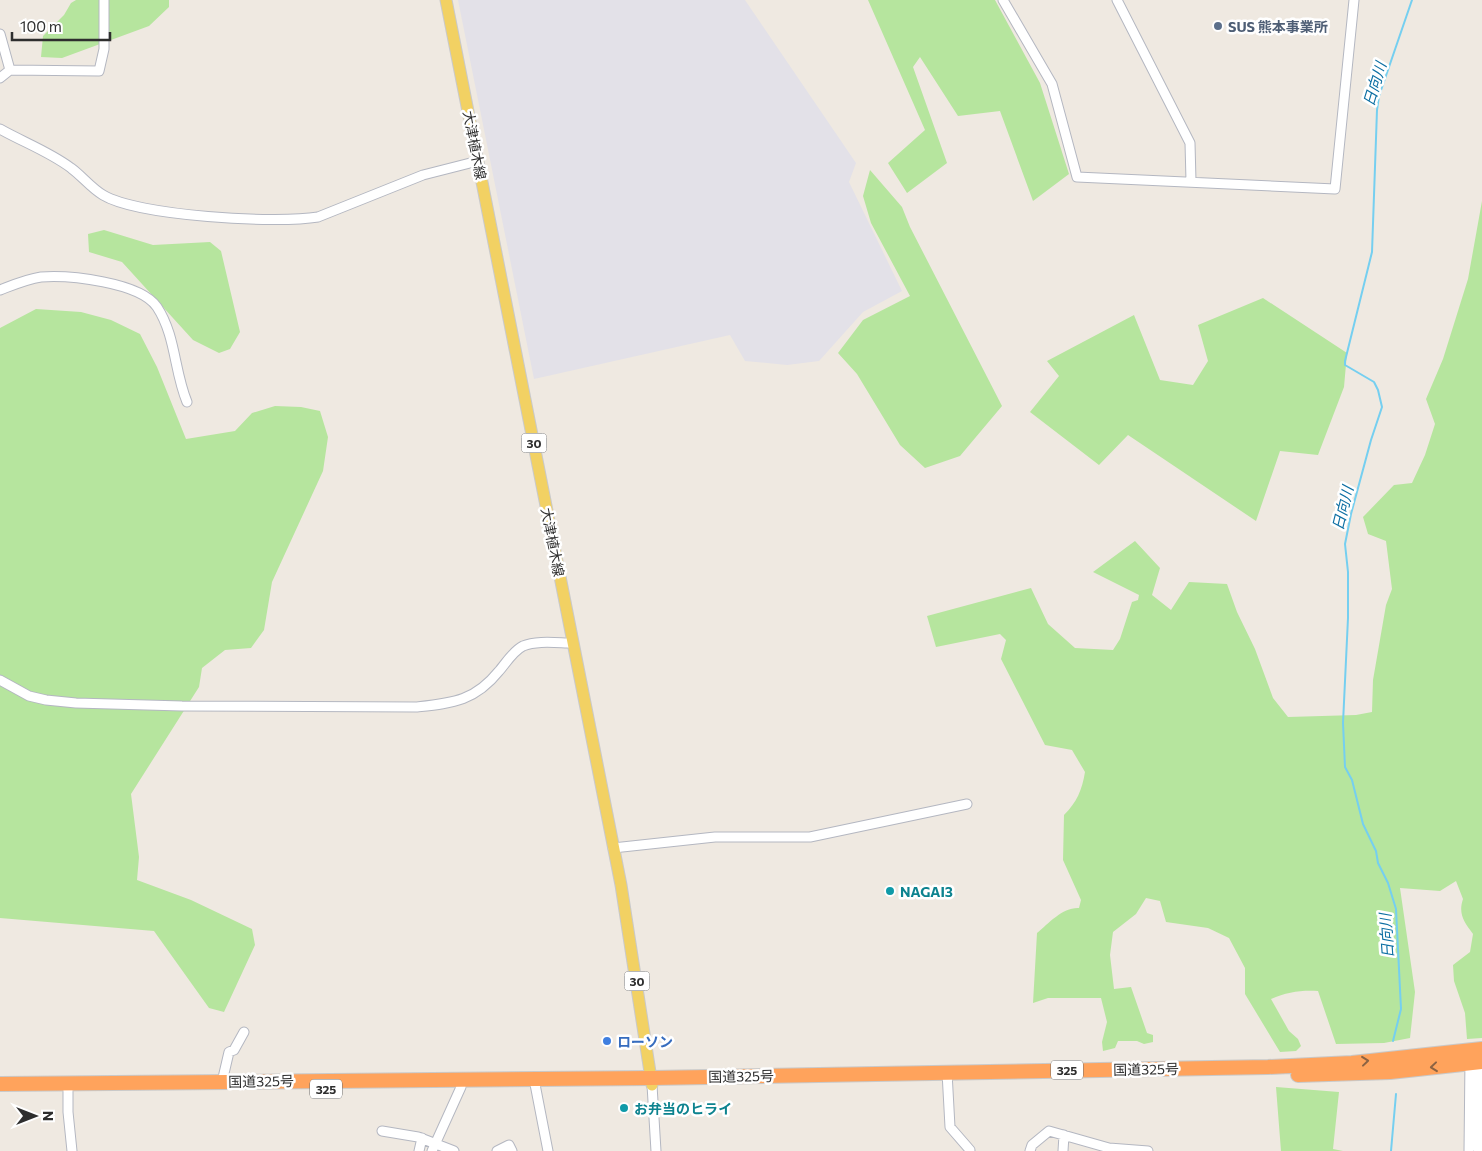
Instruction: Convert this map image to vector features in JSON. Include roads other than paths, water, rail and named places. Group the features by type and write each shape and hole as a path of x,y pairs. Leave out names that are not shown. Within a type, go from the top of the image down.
{"highway":[{"name":"国道325号","path":"0,1092 68,1087 222,1082 535,1083 947,1076 1269,1076 1390,1072 1477,1056"},
{"name":"国道325号","path":"0,1084 68,1087 462,1083"}],"main road":[{"name":"大津植木線","path":"446,0 633,953 652,1082"}],"street":[{"path":"0,78 10,70 99,71 104,50 104,0"},
{"path":"1003,0 1052,84 1078,177 1335,189 1354,0"},
{"path":"1117,0 1190,143 1191,181"},
{"path":"0,34 10,70"},
{"path":"0,129 70,167 103,195 127,204 181,213 281,220 318,217 423,175 478,161"},
{"path":"0,290 39,277 59,277 131,288 145,294 156,306 172,342 182,390 187,402"},
{"path":"0,680 29,696 76,704 417,707 448,704 468,698 487,686 515,652 526,645 573,642"},
{"path":"613,848 716,837 810,837 967,804"},
{"path":"222,1082 229,1052 234,1050 244,1032"},
{"path":"1469,1151 1477,1056"},
{"path":"1477,1056 1478,1151"},
{"path":"947,1076 950,1127 970,1151"},
{"path":"652,1082 656,1151"},
{"path":"434,1147 462,1083"},
{"path":"535,1083 548,1151"},
{"path":"68,1087 72,1151"},
{"path":"382,1131 422,1138 434,1147 452,1151"},
{"path":"1030,1151 1032,1145 1048,1132 1064,1135 1099,1148 1148,1151"},
{"path":"1063,1151 1064,1135"},
{"path":"419,1151 422,1138"},
{"path":"496,1151 509,1145 512,1151"}],"waterway":[{"name":"日向川","path":"1393,1041 1401,1009 1396,909 1388,883 1378,863 1376,851 1363,824 1352,780 1345,767 1343,723 1348,618 1348,572 1345,544 1351,514 1382,407 1374,382 1345,365 1345,361 1372,252 1379,96 1412,0"},
{"name":"日向川","path":"1391,1151 1396,1094"}],"place":[{"name":"SUS 熊本事業所","path":"1218,26"},
{"name":"NAGAI3","path":"890,891"},
{"name":"ローソン","path":"607,1041"},
{"name":"お弁当のヒライ","path":"624,1108"}]}
